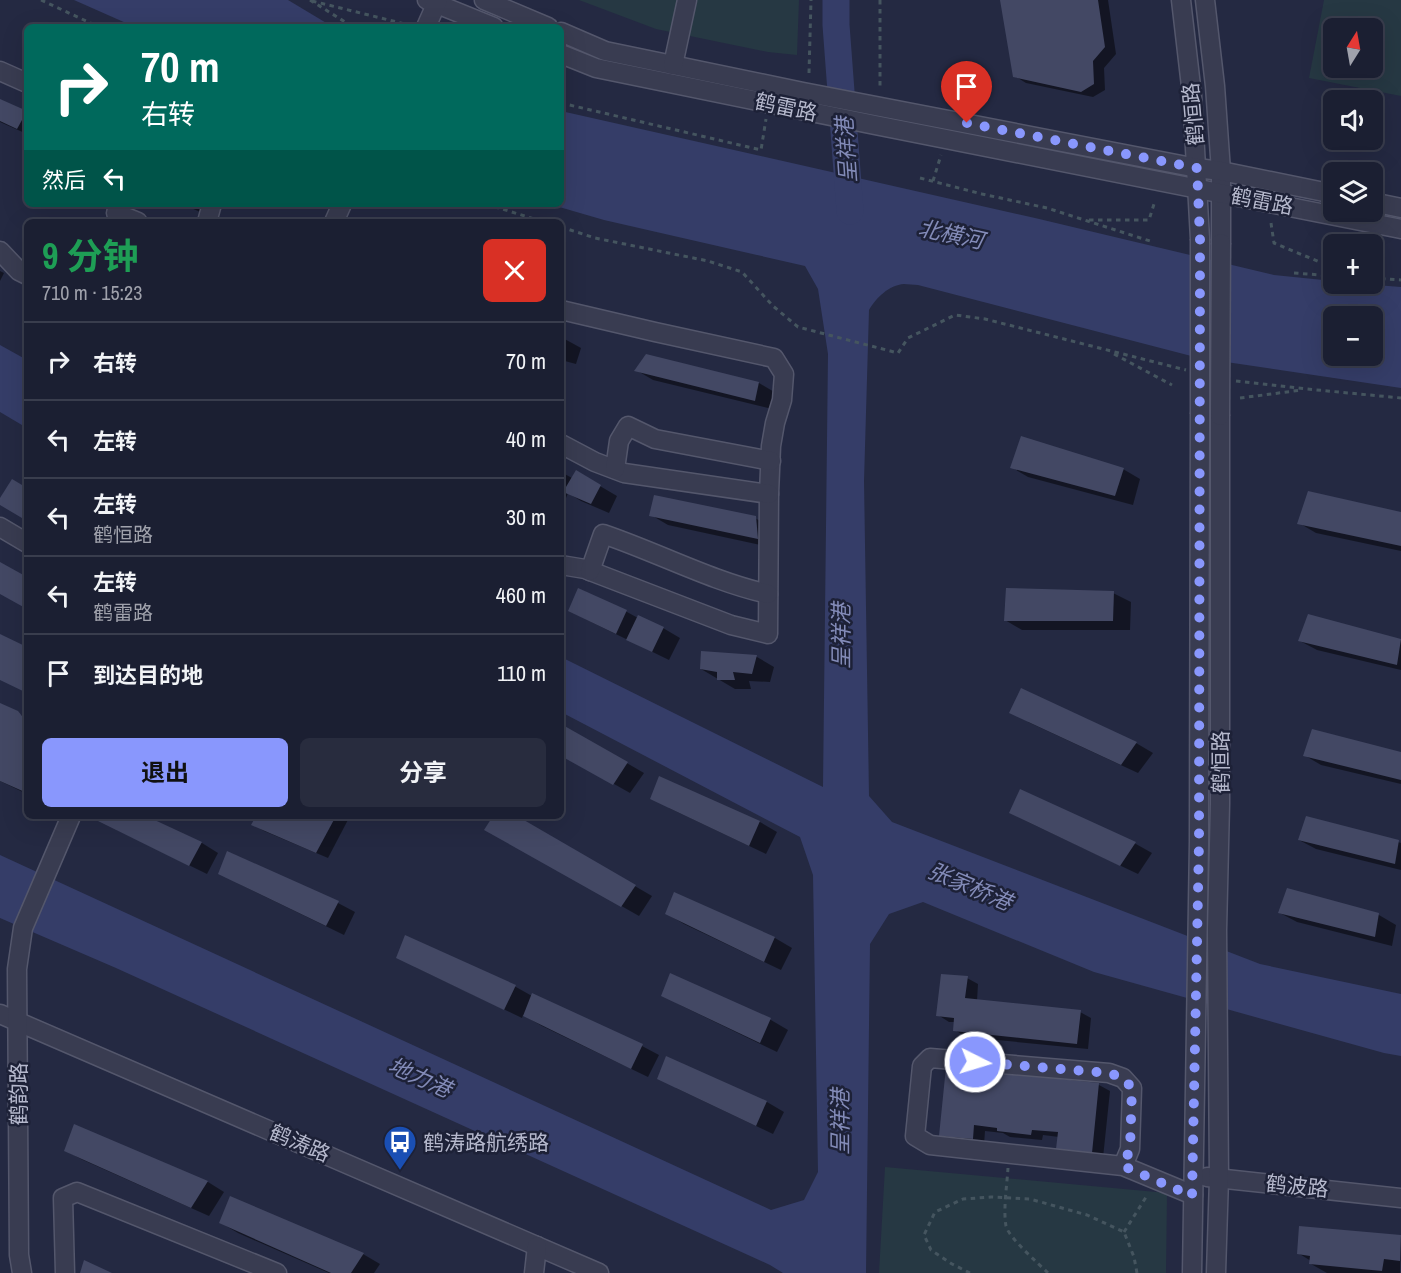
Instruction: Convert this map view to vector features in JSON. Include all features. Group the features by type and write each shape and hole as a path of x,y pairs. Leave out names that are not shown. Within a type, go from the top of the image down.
{"street":[{"path":"484,0 541,24"},
{"path":"673,65 687,0"},
{"name":"鹤恒路","path":"1181,0 1192,95 1200,239 1199,830 1192,1273"},
{"name":"鹤恒路","path":"1205,0 1215,86 1221,171 1220,793 1217,930 1219,1178 1216,1273"},
{"path":"427,24 434,1 487,24"},
{"name":"鹤雷路","path":"564,33 605,51 803,92 1323,192"},
{"name":"鹤雷路","path":"564,55 597,68 1401,229"},
{"path":"0,71 24,82"},
{"path":"1383,204 1401,208"},
{"path":"116,213 131,219"},
{"path":"0,251 24,274"},
{"path":"564,311 774,358 783,374 782,400 775,423 769,494 768,634 731,625 590,571 564,566"},
{"path":"615,470 619,441 628,426 655,439 771,461"},
{"path":"564,446 595,462 624,473 769,494"},
{"path":"0,527 24,541"},
{"path":"590,571 603,534 742,588 768,594"},
{"name":"鹤韵路","path":"22,1273 19,1255 17,969 23,928 70,819"},
{"name":"鹤涛路","path":"0,1014 599,1273"},
{"path":"1123,1166 1130,1149 1132,1088 1123,1078 1109,1073 930,1058 922,1066 915,1136 930,1145 1123,1166 1192,1196"},
{"name":"鹤波路","path":"1193,1176 1401,1198"},
{"path":"65,1273 63,1198 77,1192 277,1273"},
{"path":"534,1273 537,1246"}],"path":[{"path":"40,0 92,24"},
{"path":"810,73 811,0"},
{"path":"880,0 880,86"},
{"path":"311,1 348,24"},
{"path":"311,1 405,24"},
{"path":"564,104 761,150 766,119"},
{"path":"933,181 941,155"},
{"path":"920,178 1047,208 1149,241"},
{"path":"1084,220 1149,220 1154,204"},
{"path":"496,207 534,219"},
{"path":"1271,223 1274,243 1323,263"},
{"path":"564,228 595,238 708,261 741,272 773,306 798,327 898,353 908,338 956,315 985,319 1190,370"},
{"path":"1294,273 1323,275"},
{"path":"1383,279 1401,280"},
{"path":"1109,351 1172,385"},
{"path":"1232,380 1401,398"},
{"path":"1240,398 1307,389"},
{"path":"1009,1154 1006,1228 1025,1252 1048,1273"},
{"path":"1124,1232 1157,1180"},
{"path":"970,1273 931,1250 924,1235 935,1212 963,1199 991,1197 1030,1199 1087,1215 1124,1232 1134,1257 1137,1273"}],"shaded area":[{"path":"579,0 799,0 797,55 768,52 656,29"},
{"path":"1324,0 1401,0 1401,96 1383,92 1383,90 1370,90 1309,78"},
{"path":"885,1167 1167,1193 1166,1273 879,1273"}],"water":[{"path":"74,0 288,0 328,24 128,24"},
{"path":"564,112 1035,218 1274,275 1323,280 1323,294 1383,294 1383,286 1401,287 1401,388 1199,358 918,285 898,285 879,297 869,310 864,481 869,796 892,822 1260,964 1401,994 1401,1056 1094,972 923,902 889,914 870,944 866,1273 783,1273 770,1265 116,968 0,918 0,855 771,1210 804,1200 818,1172 813,875 800,837 564,714 564,658 823,787 828,354 818,289 805,266 604,220 559,207 564,207"},
{"path":"0,345 24,358 24,426 0,412"}],"building":[{"path":"1000,0 1098,0 1105,47 1093,61 1094,84 1081,92 1013,77"},
{"path":"0,99 24,110 24,116 17,129 0,121"},
{"path":"646,354 759,382 755,401 634,371"},
{"path":"1021,436 1124,468 1115,496 1010,468"},
{"path":"576,470 601,485 591,504 564,492"},
{"path":"12,479 24,486 24,519 0,505 0,498"},
{"path":"1308,491 1401,512 1401,546 1297,524"},
{"path":"654,495 756,516 758,539 649,516"},
{"path":"0,562 24,575 24,607 0,594"},
{"path":"578,588 627,610 616,634 568,611"},
{"path":"1006,588 1114,591 1113,621 1004,621"},
{"path":"1308,614 1401,639 1397,665 1298,641"},
{"path":"638,615 664,627 652,652 626,640"},
{"path":"0,634 24,646 24,692 0,680"},
{"path":"701,651 757,655 752,674 733,672 735,680 717,680 717,672 700,669"},
{"path":"1021,688 1137,742 1121,765 1009,713"},
{"path":"0,703 18,711 24,718 24,792 0,781"},
{"path":"564,726 628,762 613,785 564,758"},
{"path":"1312,729 1401,752 1401,780 1303,756"},
{"path":"659,776 760,821 749,846 650,799"},
{"path":"1020,789 1136,842 1120,866 1009,813"},
{"path":"1306,816 1399,840 1395,864 1298,840"},
{"path":"99,819 152,819 202,842 189,866 98,821"},
{"path":"254,819 334,819 316,853 251,825"},
{"path":"491,819 522,819 636,885 621,907 484,830"},
{"path":"227,851 339,901 326,926 218,874"},
{"path":"1287,888 1379,913 1375,937 1278,913"},
{"path":"674,892 775,937 764,962 665,914"},
{"path":"405,935 516,985 504,1010 396,958"},
{"path":"670,973 771,1018 760,1043 661,996"},
{"path":"941,974 968,976 965,998 1081,1010 1077,1044 953,1031 954,1018 936,1016"},
{"path":"532,993 643,1044 631,1069 523,1016"},
{"path":"666,1056 767,1101 756,1126 657,1079"},
{"path":"946,1067 1099,1083 1092,1153 1056,1149 1058,1132 1032,1130 1031,1135 997,1131 997,1128 974,1125 973,1139 939,1136"},
{"path":"74,1124 208,1181 191,1208 64,1151"},
{"path":"230,1196 364,1253 351,1273 331,1273 219,1223"},
{"path":"1299,1226 1401,1235 1400,1261 1384,1259 1382,1271 1309,1264 1310,1256 1297,1254"},
{"path":"84,1260 112,1273 80,1273"}],"waterway":[{"name":"呈祥港","path":"836,0 850,211"}],"place":[{"name":"鹤涛路航绣路","path":"400,1171"}],"route":[{"path":"967,123 1197,168 1200,239 1199,818 1192,1196 1123,1166 1130,1149 1132,1088 1123,1078 1109,1073 975,1062"}],"water label":[{"name":"北横河","path":"951,234"},
{"name":"张家桥港","path":"970,886"},
{"name":"地力港","path":"420,1077"}]}
